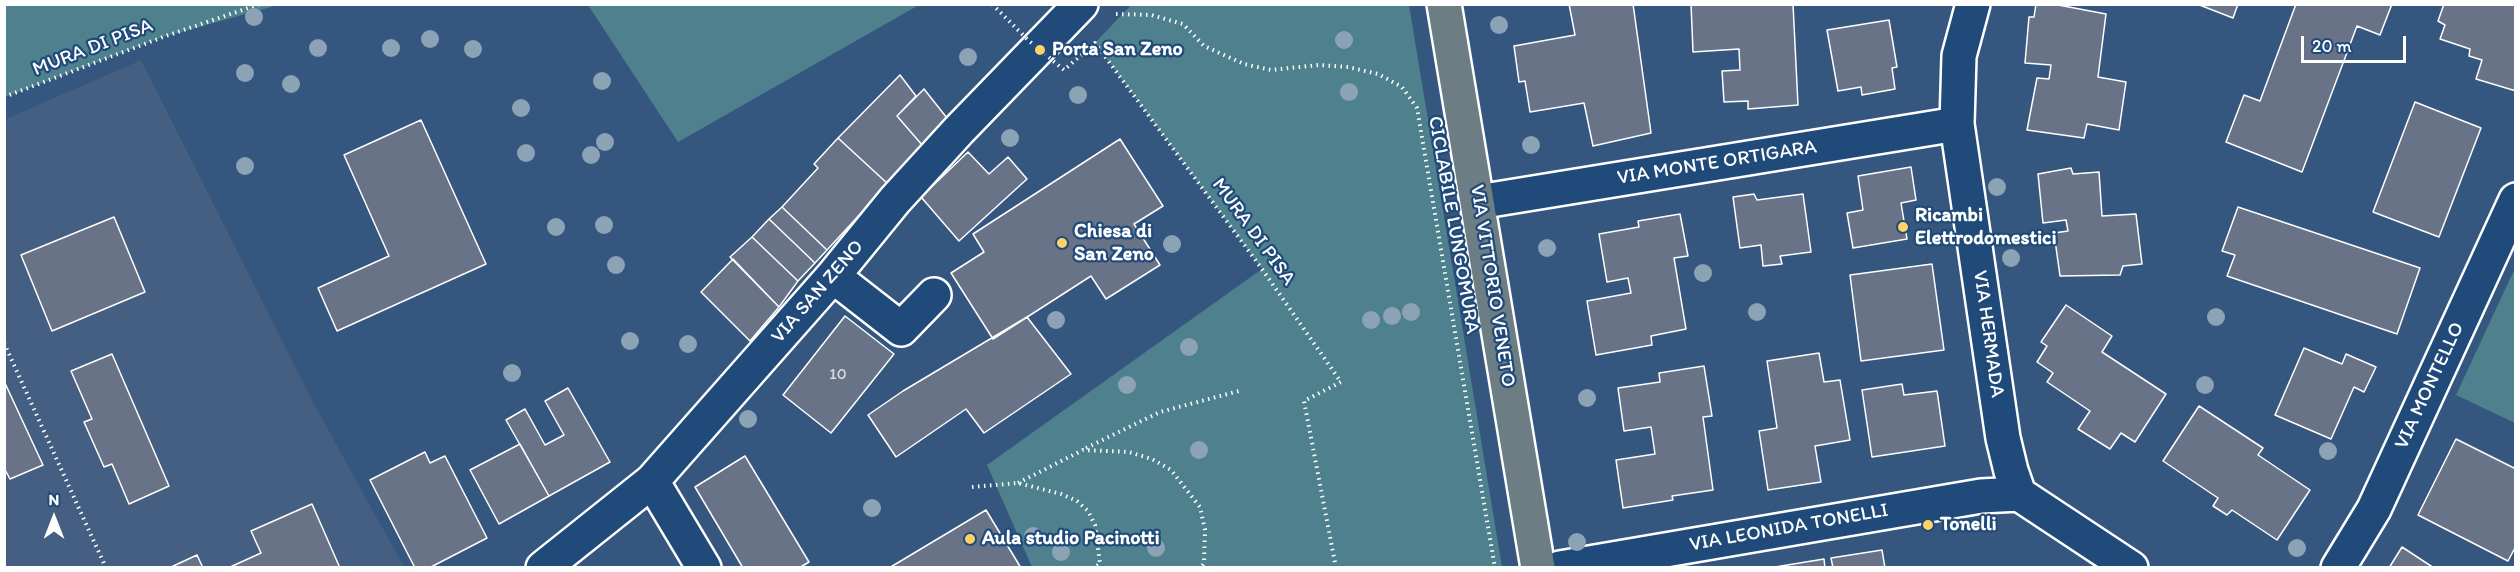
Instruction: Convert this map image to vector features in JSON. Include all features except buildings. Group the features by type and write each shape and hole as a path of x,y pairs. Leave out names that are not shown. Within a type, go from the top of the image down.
{"main road":[{"name":"VIA VITTORIO VENETO","path":"1444,4 1538,567"}],"street":[{"name":"VIA SAN ZENO","path":"543,567 652,481 833,276 895,200 959,130 1040,50 1082,4"},
{"name":"VIA HERMADA","path":"1973,4 1959,56 1957,124 2003,438 2019,494"},
{"name":"VIA MONTE ORTIGARA","path":"1478,202 1957,124"},
{"name":"VIA MONTELLO","path":"2338,567 2374,509 2516,200"},
{"path":"833,276 901,329 934,295"},
{"path":"652,481 704,567"},
{"path":"2019,494 2131,567"},
{"name":"VIA LEONIDA TONELLI","path":"1560,567 1980,496 2019,494"}],"path":[{"name":"MURA DI PISA","path":"4,97 260,4"},
{"name":"MURA DI PISA","path":"992,4 1064,70 1095,43 1262,269 1341,382 1304,401 1336,567"},
{"name":"CICLABILE LUNGOMURA","path":"1116,14 1151,15 1183,24 1204,46 1244,64 1271,70 1319,65 1348,67 1377,74 1402,87 1418,108 1495,567"},
{"path":"4,343 106,567"},
{"path":"1018,483 1160,412 1239,391"},
{"path":"1083,450 1129,452 1152,459 1171,470 1200,507 1205,530 1204,563 1200,567"},
{"path":"972,487 1018,483 1077,501 1088,511 1095,525 1102,566 1093,567"}],"shaded area":[{"path":"141,60 315,406 404,567 5,567 4,120"}],"green space":[{"path":"5,4 278,5 163,37 5,97"},
{"path":"588,5 919,5 678,142"},
{"path":"1131,5 1409,5 1502,567 1032,567 987,465 1262,269 1095,43"},
{"path":"2515,268 2515,423 2456,395"}],"place":[{"name":"Porta San Zeno","path":"1040,50"},
{"name":"Ricambi Elettrodomestici","path":"1903,227"},
{"name":"Chiesa di San Zeno","path":"1062,243"},
{"name":"Tonelli","path":"1928,525"},
{"name":"Aula studio Pacinotti","path":"970,539"}]}
